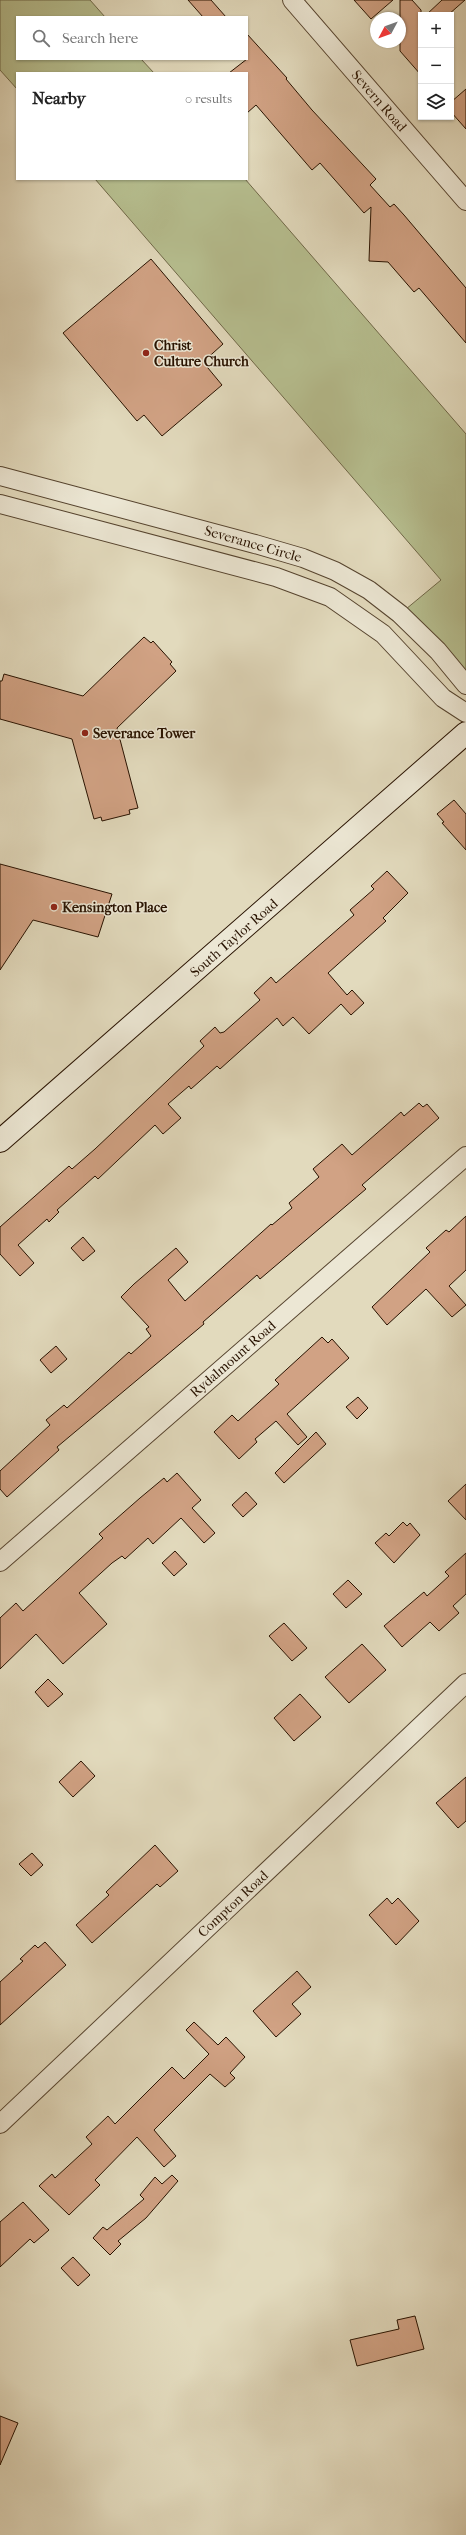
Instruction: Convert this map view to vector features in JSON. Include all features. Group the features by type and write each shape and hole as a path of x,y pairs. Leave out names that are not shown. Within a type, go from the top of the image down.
{"main road":[{"name":"South Taylor Road","path":"0,1141 466,734"}],"street":[{"name":"Severn Road","path":"292,0 466,202"},
{"name":"Severance Circle","path":"0,476 255,544 303,558 335,571 369,590 400,614 438,651 466,685"},
{"name":"Severance Circle","path":"0,504 276,577 330,597 383,634 443,698 466,713"},
{"name":"Rydalmount Road","path":"0,1562 466,1156"},
{"name":"Compton Road","path":"0,2124 466,1683"}],"green space":[{"path":"0,0 90,0 104,16 16,16 16,60 142,60 153,72 16,72 16,88 0,70"},
{"path":"96,180 246,180 466,434 466,685 400,614 441,580"}],"building":[{"path":"188,0 211,0 225,16 202,16"},
{"path":"354,0 393,0 379,12 370,12 370,18"},
{"path":"400,0 412,0 421,10 421,12 418,12 418,72 400,51 400,48 406,48 406,12 400,12"},
{"path":"442,0 465,0 451,12 429,12"},
{"path":"248,35 287,78 286,79 312,110 376,179 370,185 390,207 394,204 466,288 466,343 419,288 414,292 388,262 369,261 371,207 364,213 320,163 312,170 256,105 248,112 248,72 230,72 246,60 248,60"},
{"path":"466,89 466,129 454,115 454,99"},
{"name":"Christ Culture Church","path":"151,259 223,344 203,362 222,385 162,436 144,415 137,421 63,333"},
{"name":"Severance Tower","path":"144,637 151,643 153,641 172,662 170,664 176,671 117,728 138,808 129,810 130,814 102,821 101,817 94,819 72,739 0,719 0,681 2,681 4,674 83,696"},
{"path":"454,800 466,814 466,850 442,823 444,822 437,814"},
{"name":"Kensington Place","path":"0,864 112,894 98,937 33,920 0,970"},
{"path":"387,871 408,893 383,918 386,921 328,973 347,995 352,990 364,1003 351,1015 341,1004 309,1034 293,1017 283,1026 277,1018 220,1069 217,1066 191,1089 189,1086 168,1104 181,1118 163,1134 155,1125 98,1179 95,1176 57,1210 59,1212 49,1222 47,1219 18,1245 34,1263 20,1276 0,1254 0,1227 69,1166 72,1169 95,1149 204,1046 200,1041 215,1027 220,1033 224,1032 260,1000 254,993 271,977 276,983 354,915 350,910 374,889 371,886"},
{"path":"419,1103 423,1107 427,1104 439,1118 362,1185 366,1189 260,1279 257,1275 203,1322 204,1324 57,1447 59,1450 7,1497 0,1489 0,1471 50,1425 46,1420 64,1405 67,1408 129,1352 131,1354 151,1336 146,1329 149,1327 121,1297 134,1284 176,1248 188,1262 168,1280 185,1301 271,1224 272,1225 292,1208 289,1203 319,1177 313,1169 342,1144 352,1155 401,1112 404,1116"},
{"path":"466,1216 466,1270 449,1286 466,1305 452,1317 426,1289 387,1325 372,1307 430,1252 426,1248 446,1230 449,1232"},
{"path":"83,1237 95,1251 83,1261 71,1248"},
{"path":"322,1337 328,1343 332,1339 349,1358 287,1414 307,1437 298,1445 276,1421 255,1439 257,1442 239,1459 214,1432 232,1415 238,1421 279,1384 275,1380"},
{"path":"56,1346 67,1359 51,1373 40,1360"},
{"path":"358,1397 368,1408 357,1419 346,1407"},
{"path":"316,1432 326,1444 284,1483 275,1473"},
{"path":"177,1473 201,1500 192,1508 215,1533 204,1543 181,1518 153,1544 148,1538 125,1559 122,1556 112,1563 79,1593 107,1624 63,1664 36,1634 0,1669 0,1618 16,1603 23,1611 103,1538 99,1534 164,1478 167,1482"},
{"path":"466,1484 466,1520 448,1501"},
{"path":"246,1492 257,1504 243,1517 232,1505"},
{"path":"403,1522 407,1526 410,1523 420,1535 394,1563 375,1543 386,1533 389,1536"},
{"path":"175,1551 187,1564 174,1576 162,1563"},
{"path":"466,1553 466,1594 453,1606 459,1613 439,1631 430,1622 402,1647 384,1626 424,1592 427,1596 449,1576 445,1572"},
{"path":"348,1580 362,1594 346,1608 333,1594"},
{"path":"284,1623 307,1648 292,1661 269,1636"},
{"path":"362,1644 386,1670 349,1703 325,1677"},
{"path":"48,1679 63,1694 48,1707 35,1692"},
{"path":"300,1694 321,1717 294,1741 274,1718"},
{"path":"81,1761 95,1776 73,1797 59,1782"},
{"path":"466,1777 466,1821 458,1828 436,1803"},
{"path":"155,1845 178,1871 160,1887 157,1884 92,1943 76,1925 109,1895 106,1892"},
{"path":"32,1853 43,1865 31,1876 19,1864"},
{"path":"387,1898 392,1904 398,1898 419,1921 396,1945 369,1915"},
{"path":"45,1942 66,1965 0,2025 0,1982 23,1961 20,1959 35,1945 38,1948"},
{"path":"297,1971 311,1987 292,2004 301,2014 276,2037 253,2011"},
{"path":"194,2022 218,2045 226,2037 245,2057 230,2073 235,2078 225,2087 210,2074 154,2130 176,2156 164,2167 137,2137 95,2180 100,2185 69,2215 39,2186 52,2174 55,2178 92,2144 86,2137 108,2116 115,2124 172,2067 184,2079 209,2054 186,2030"},
{"path":"172,2175 178,2181 146,2218 118,2241 121,2244 110,2255 93,2238 103,2227 107,2230 144,2199 140,2195 155,2177 162,2184"},
{"path":"23,2202 49,2230 34,2243 30,2239 0,2267 0,2222"},
{"path":"73,2257 90,2275 78,2286 61,2268"},
{"path":"415,2316 424,2349 357,2366 350,2340 399,2329 397,2320"},
{"path":"0,2416 18,2423 0,2465"}],"place":[{"name":"Christ Culture Church","path":"146,353"},
{"name":"Severance Tower","path":"85,733"},
{"name":"Kensington Place","path":"54,907"}]}
